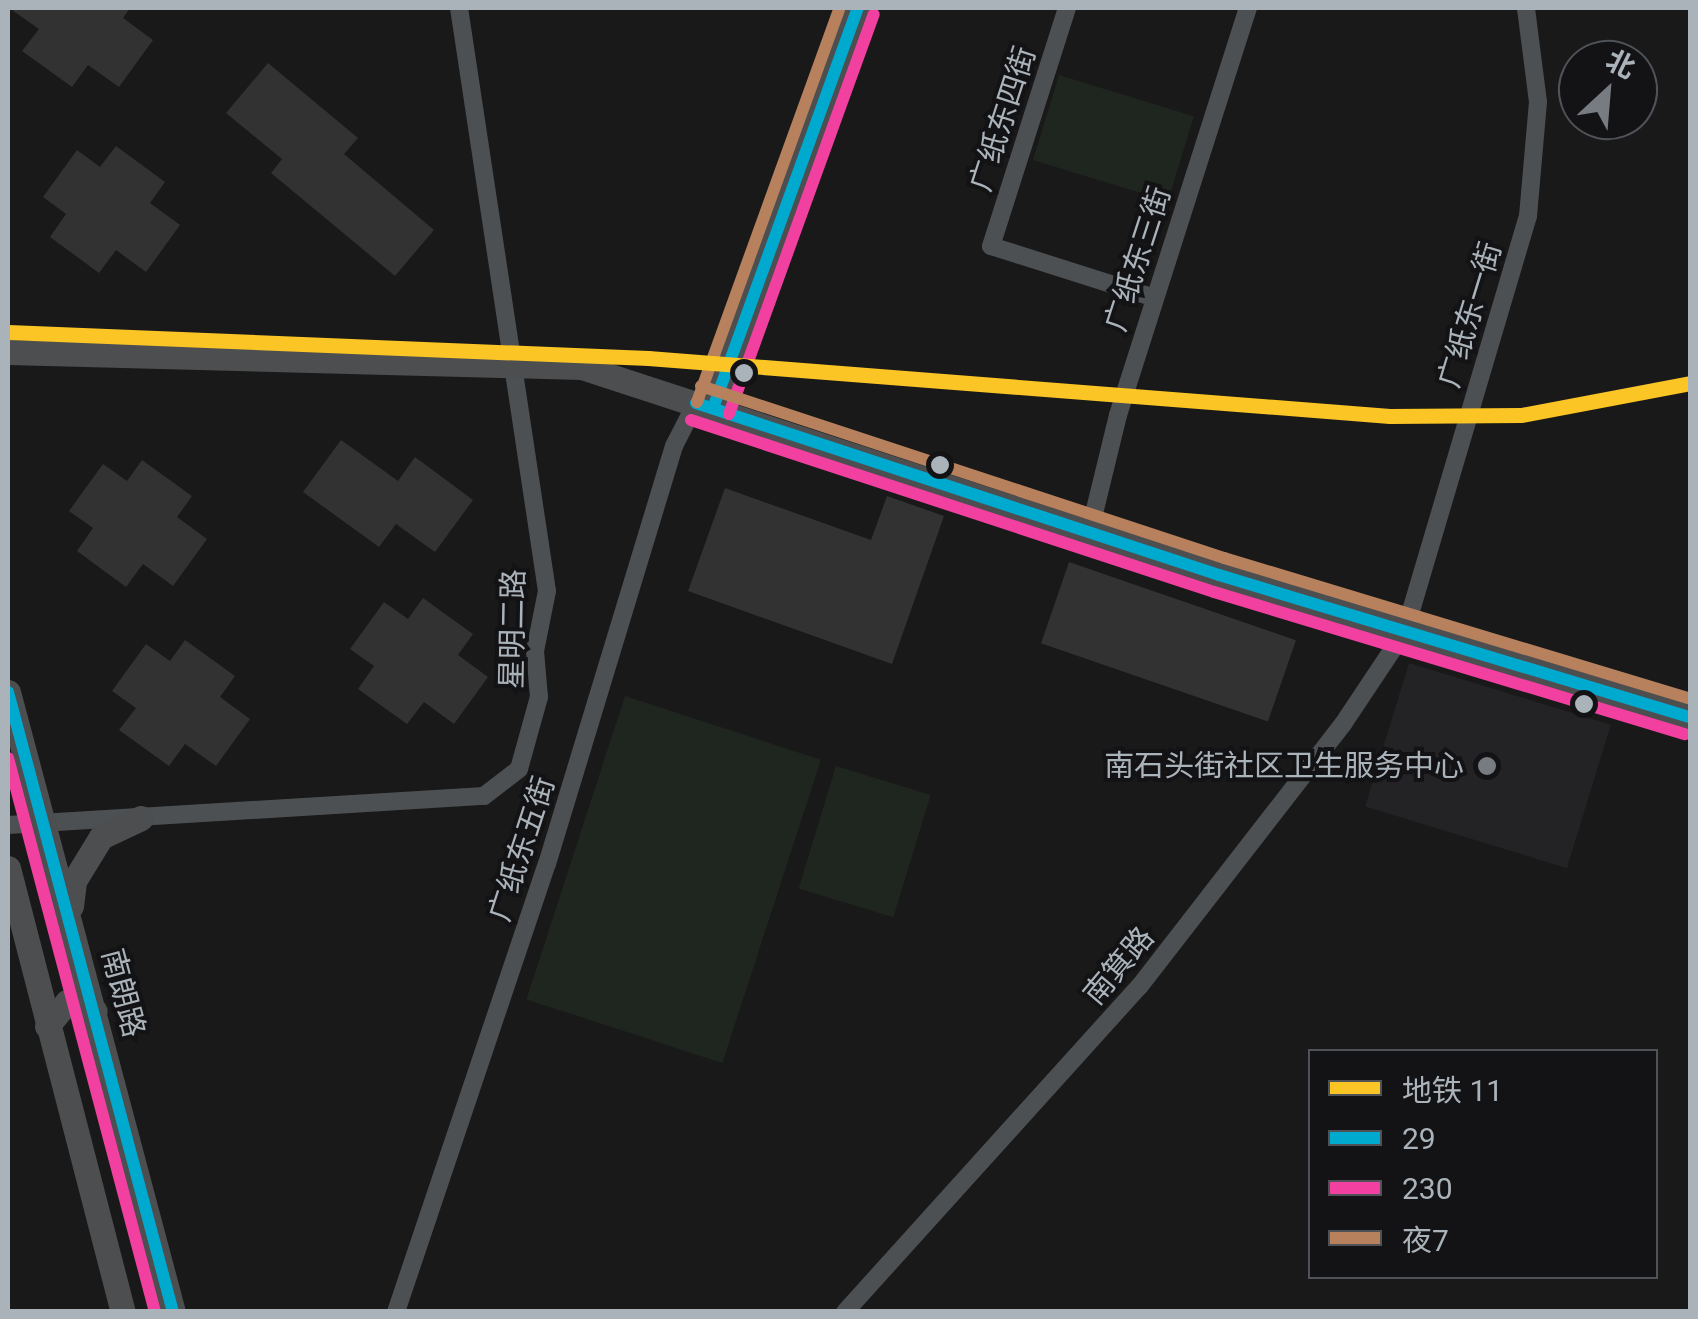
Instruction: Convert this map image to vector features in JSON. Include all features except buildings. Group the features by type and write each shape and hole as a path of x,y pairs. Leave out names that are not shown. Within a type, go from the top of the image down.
{"street":[{"name":"星明二路","path":"8,826 484,796 513,778 537,712 535,651 547,590 459,8"},
{"path":"704,406 858,8"},
{"name":"广纸东四街","path":"1067,8 991,246 1155,298"},
{"name":"广纸东三街","path":"1090,530 1155,298 1248,8"},
{"name":"广纸东一街","path":"1405,630 1528,216 1538,102 1526,8"},
{"path":"9,354 582,367 1690,717"},
{"name":"广纸东五街","path":"396,1312 547,864 674,446 704,406"},
{"name":"南箕路","path":"846,1312 1139,986 1343,724 1405,630"},
{"name":"南朗路","path":"8,692 173,1312"},
{"path":"70,916 74,881 91,850 112,828 141,818"},
{"path":"8,868 123,1312"},
{"path":"47,1026 67,1002 94,1011"}],"shaded area":[{"path":"1059,75 1194,116 1168,201 1033,160"},
{"name":"南石头街社区卫生服务中心","path":"1409,663 1611,725 1567,868 1365,806"},
{"path":"625,696 821,760 722,1063 526,999"},
{"path":"836,766 931,795 893,917 799,888"}],"metro line":[{"name":"11","path":"8,332 648,358 1390,416 1521,415 1690,383"}],"transit line":[{"name":"夜7","path":"697,402 840,8"},
{"name":"29","path":"713,408 858,8"},
{"name":"230","path":"729,414 874,14"},
{"name":"夜7","path":"701,386 1224,558 1690,699"},
{"name":"29","path":"696,403 1219,575 1690,717"},
{"name":"230","path":"691,420 1214,592 1685,734"},
{"name":"29","path":"8,692 173,1312"},
{"name":"230","path":"8,758 155,1312"}],"place":[{"name":"南石头街社区卫生服务中心","path":"1487,766"}]}
